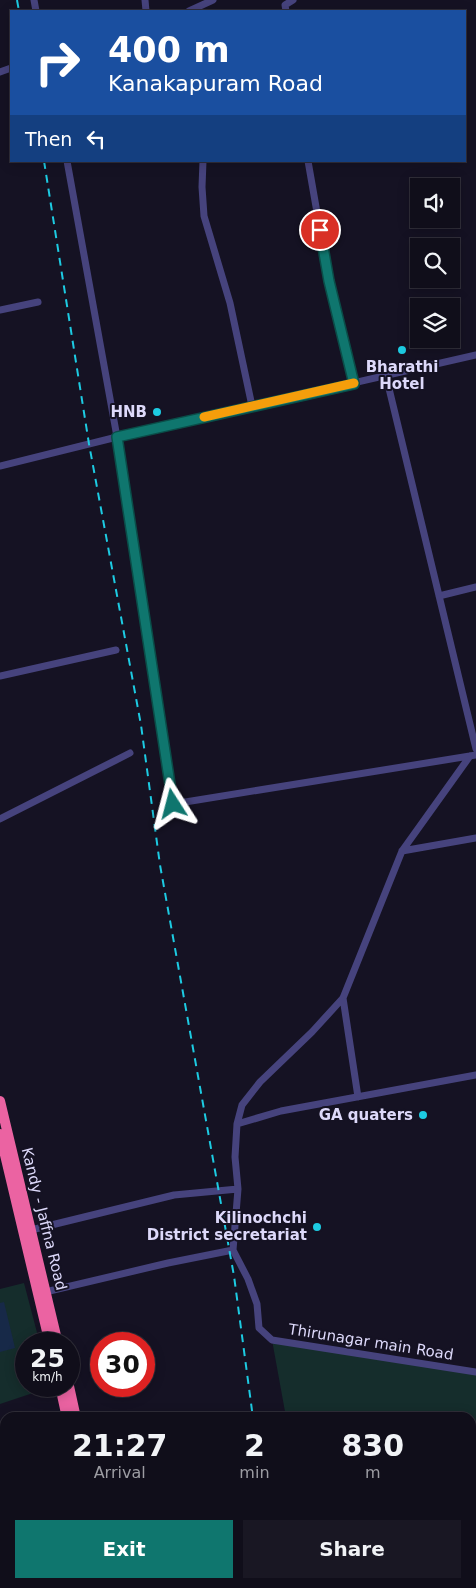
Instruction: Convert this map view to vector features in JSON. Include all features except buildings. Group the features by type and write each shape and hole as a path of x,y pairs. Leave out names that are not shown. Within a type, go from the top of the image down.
{"highway":[{"name":"Kandy - Jaffna Road","path":"0,1101 2,1135 42,1293 54,1332"},
{"name":"Kandy - Jaffna Road","path":"2,1135 32,1230 48,1332"},
{"path":"62,1397 66,1412"},
{"path":"71,1397 74,1412"}],"street":[{"path":"191,10 213,0"},
{"path":"286,10 285,5 293,0"},
{"path":"67,162 117,437 173,804 473,755"},
{"path":"203,162 204,216 230,303 252,406"},
{"path":"308,162 329,281 354,384"},
{"path":"0,310 38,302"},
{"path":"0,466 117,437 476,355"},
{"path":"386,376 476,749"},
{"path":"439,596 476,587"},
{"path":"0,676 116,650"},
{"path":"0,819 130,753"},
{"path":"42,1293 168,1263 233,1250 238,1189 235,1157 237,1124 242,1105 260,1082 312,1032 343,998 402,851 473,755"},
{"path":"402,851 476,838"},
{"path":"343,998 358,1096"},
{"path":"237,1124 282,1111 476,1075"},
{"path":"32,1230 174,1195 238,1189"},
{"name":"Thirunagar main Road","path":"233,1250 248,1279 257,1304 259,1328 272,1340 476,1372"}],"green space":[{"path":"24,1283 37,1332 15,1332 15,1397 21,1397 0,1404 0,1289"},
{"path":"272,1340 476,1369 476,1412 285,1412"}],"water":[{"path":"4,1302 15,1348 0,1352 0,1303"}],"railway":[{"path":"17,0 19,10"},
{"path":"44,162 89,444 141,725 160,865 234,1276 252,1412"}],"slow traffic":[{"path":"204,417 354,383"}],"place":[{"name":"Bharathi Hotel","path":"402,350"},
{"name":"HNB","path":"157,412"},
{"name":"GA quaters","path":"423,1115"},
{"name":"Kilinochchi District secretariat","path":"317,1227"}],"route":[{"path":"173,804 117,437 354,384 329,281 320,230"}]}
